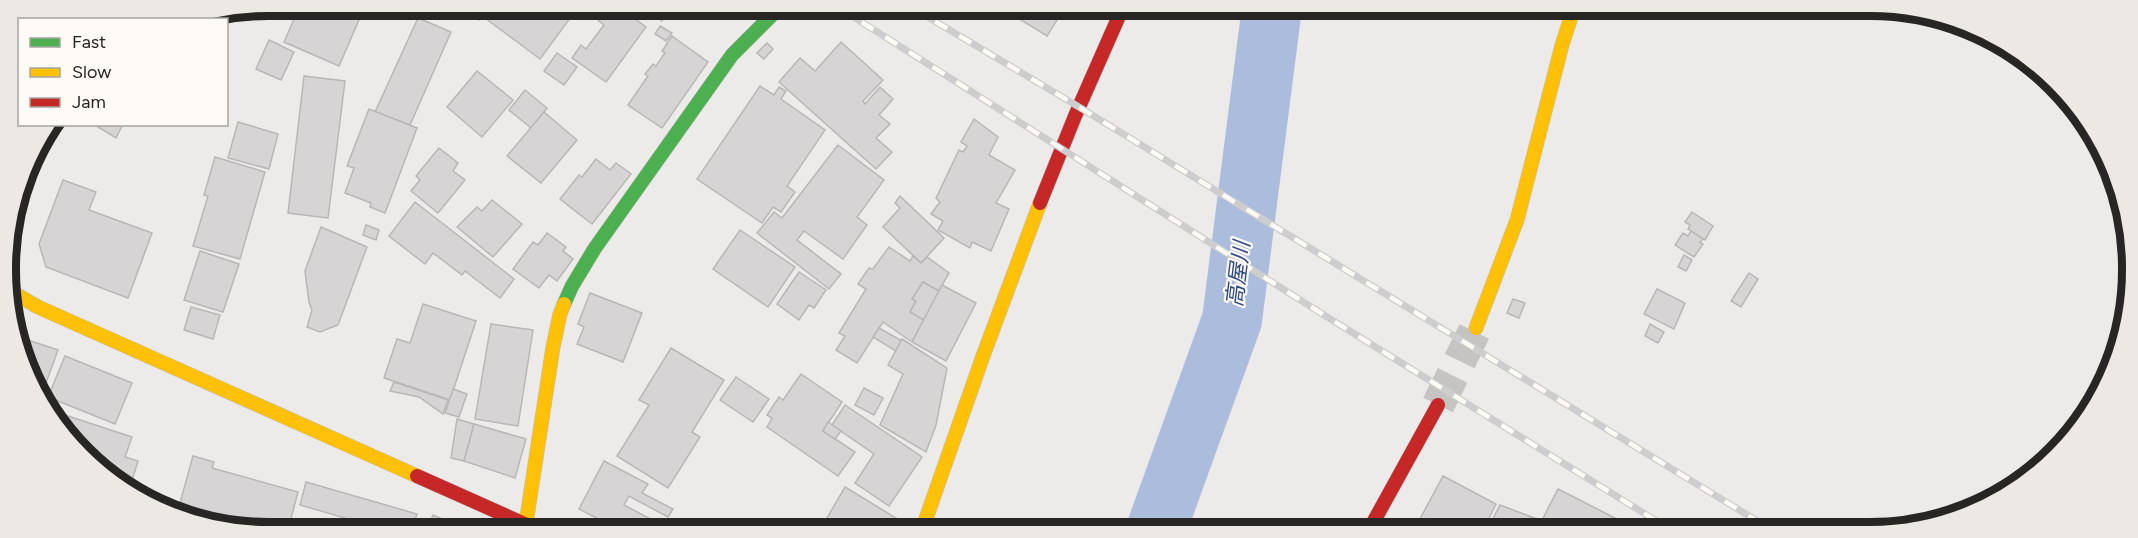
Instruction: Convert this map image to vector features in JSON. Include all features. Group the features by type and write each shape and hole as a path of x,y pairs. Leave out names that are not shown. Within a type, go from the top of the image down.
{"street":[{"path":"530,522 553,347 560,314 572,286 595,248 732,55 771,16"},
{"path":"925,522 968,395 1047,184 1120,16"},
{"path":"1476,328 1517,220 1571,16"},
{"path":"18,296 38,307 516,522"},
{"path":"1373,522 1438,405"}],"building":[{"path":"295,16 361,16 339,66 284,42"},
{"path":"486,16 572,16 540,59 485,18"},
{"path":"593,16 631,16 646,27 606,82 572,58 581,45 586,49 604,25"},
{"path":"654,16 665,16 662,21"},
{"path":"1015,16 1059,16 1047,36"},
{"path":"418,18 451,32 410,125 375,112"},
{"path":"660,26 672,33 666,41 655,34"},
{"path":"672,36 708,62 662,128 628,105 648,76 645,74 653,64 656,66 665,53 662,51"},
{"path":"269,40 294,52 281,80 256,69"},
{"path":"841,42 883,80 863,101 865,104 880,87 893,99 879,115 890,124 876,138 892,152 876,169 779,82 800,58 815,71"},
{"path":"767,43 773,49 764,59 757,53"},
{"path":"557,53 577,67 564,85 544,71"},
{"path":"477,71 513,100 482,137 447,107"},
{"path":"304,76 345,81 328,218 288,213"},
{"path":"760,86 774,95 779,87 786,91 781,99 825,130 787,186 795,192 781,212 773,207 762,223 697,179"},
{"path":"525,90 547,108 531,128 509,110"},
{"path":"369,109 417,128 385,213 370,207 371,203 345,193 354,168 347,166"},
{"path":"544,112 577,140 541,183 507,156"},
{"path":"974,119 998,137 989,155 1015,170 996,203 1009,209 991,251 972,242 970,248 938,230 943,221 931,214 940,202 936,198 959,150 963,152 967,146 961,142"},
{"path":"238,122 278,134 269,169 228,158"},
{"path":"96,126 122,126 116,138"},
{"path":"838,145 884,180 857,217 867,225 843,259 804,231 797,240 841,274 829,289 757,233 774,212 782,218"},
{"path":"439,148 458,163 453,171 465,180 438,213 411,191 420,180 416,176"},
{"path":"215,157 265,172 240,259 193,246 208,196 204,195"},
{"path":"596,159 610,170 616,163 631,174 592,224 560,199 579,175 582,177"},
{"path":"63,180 96,192 89,210 152,233 128,298 46,267 39,244"},
{"path":"900,196 944,238 921,263 883,227 900,208 895,203"},
{"path":"492,200 522,224 493,257 457,227 477,207 482,211"},
{"path":"415,202 514,279 500,298 465,271 462,275 433,253 425,264 389,236"},
{"path":"1692,212 1713,226 1705,240 1688,229 1690,225 1685,222"},
{"path":"366,225 379,230 376,240 363,235"},
{"path":"321,227 367,247 338,325 320,332 307,327 312,310 305,271"},
{"path":"740,230 795,267 768,307 713,269"},
{"path":"1691,231 1703,239 1700,242 1703,244 1694,257 1675,245 1683,233 1688,236"},
{"path":"547,233 566,247 563,251 573,259 557,281 549,275 539,288 513,269 533,242 538,245"},
{"path":"889,247 910,261 913,256 921,263 927,257 949,273 939,291 923,282 912,299 916,301 910,312 924,320 912,342 883,322 857,363 836,350 845,336 839,333 866,289 858,284 869,268 873,269"},
{"path":"200,251 239,264 223,312 184,300"},
{"path":"1684,255 1692,260 1686,271 1678,267"},
{"path":"799,272 826,290 814,308 809,305 799,320 777,304"},
{"path":"1749,273 1758,279 1741,307 1731,301"},
{"path":"923,282 939,291 924,320 910,312 916,301 912,299"},
{"path":"942,285 976,303 946,361 912,342"},
{"path":"1657,289 1685,303 1674,329 1644,314"},
{"path":"590,293 642,313 623,362 577,344 584,327 578,324"},
{"path":"1513,299 1525,303 1519,318 1507,313"},
{"path":"423,304 476,321 450,400 384,378 397,339 410,343"},
{"path":"191,307 220,315 213,339 184,330"},
{"path":"491,324 533,330 518,426 475,419"},
{"path":"1650,324 1664,332 1658,343 1645,336"},
{"path":"879,328 902,341 896,351 873,337"},
{"path":"902,339 947,368 936,425 926,452 880,425 903,374 888,365"},
{"path":"27,340 58,350 45,385"},
{"path":"671,348 724,380 692,432 700,437 668,488 617,456 649,405 639,400"},
{"path":"65,356 132,383 115,424 52,399 49,394"},
{"path":"801,374 842,402 823,431 855,452 838,476 767,427 772,418 767,415 779,397 783,400"},
{"path":"736,377 769,399 753,422 720,400"},
{"path":"394,382 448,400 443,414 419,397 390,391"},
{"path":"864,388 883,398 874,415 855,405"},
{"path":"453,389 467,394 459,417 445,413"},
{"path":"845,405 922,457 889,506 855,483 874,454 832,425"},
{"path":"63,414 132,437 125,457 138,461 132,481 90,448"},
{"path":"457,419 474,424 464,461 451,458"},
{"path":"828,422 841,431 835,439 823,431"},
{"path":"474,424 526,439 515,478 464,461"},
{"path":"193,456 214,462 212,468 298,492 290,522 220,517 189,508 190,506 180,503"},
{"path":"604,461 648,484 642,493 673,509 668,517 629,496 624,505 656,522 604,522 579,509"},
{"path":"1443,476 1496,504 1487,522 1418,522"},
{"path":"306,482 417,514 414,522 344,522 345,518 300,505"},
{"path":"845,487 896,518 894,522 825,522"},
{"path":"1558,489 1621,521 1620,522 1541,522"},
{"path":"1500,505 1542,521 1541,522 1491,522"},
{"path":"433,515 449,522 430,522"}],"waterway":[{"name":"高屋川","path":"1159,522 1232,320 1271,16"}],"tunnel":[{"path":"1438,405 1476,328"}],"railway":[{"path":"852,16 1324,315 1658,522"},
{"path":"926,16 1759,522"}],"traffic: fast":[{"path":"564,304 595,248 732,55 771,16"}],"traffic: slow":[{"path":"1476,328 1517,220 1571,16"},
{"path":"925,522 1040,203"},
{"path":"18,296 38,307 417,476"},
{"path":"526,522 553,347 564,304"}],"traffic: jam":[{"path":"1040,203 1119,16"},
{"path":"1373,522 1438,405"},
{"path":"417,476 520,522"}]}
